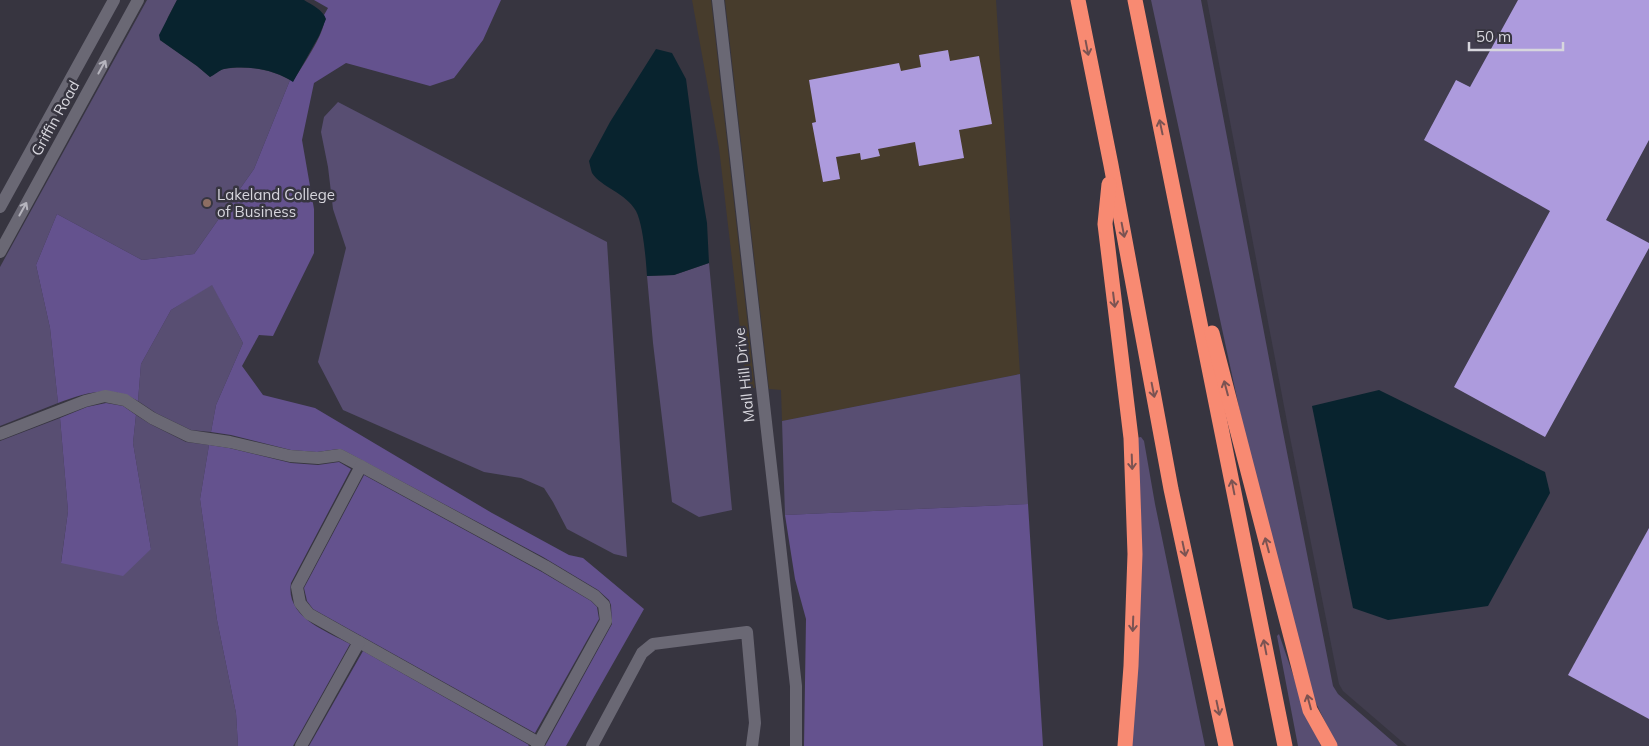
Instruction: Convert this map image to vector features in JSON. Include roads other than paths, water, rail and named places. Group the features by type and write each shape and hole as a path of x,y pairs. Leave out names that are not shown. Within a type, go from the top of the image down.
{"highway":[{"path":"1078,0 1172,489 1226,746"},
{"path":"1135,0 1285,746"},
{"path":"1111,165 1105,224 1131,438 1135,554 1126,746"},
{"path":"1171,175 1310,710 1330,746"}],"street":[{"name":"Griffin Road","path":"0,207 114,0"},
{"name":"Griffin Road","path":"0,252 138,0"},
{"name":"Mall Hill Drive","path":"718,0 795,676 797,710 796,746"},
{"path":"0,434 85,400 105,396 125,400 152,418 189,436 230,442 290,456 318,458 340,455 361,466 546,566 595,596 604,605 606,620 538,744 309,614 300,603 297,587 361,466"},
{"path":"592,746 642,653 653,644 747,632 755,724 752,746"},
{"path":"301,746 359,642"}],"water":[{"path":"177,0 304,0 320,10 326,19 319,36 293,82 269,71 250,68 224,69 210,77 160,40 159,35"},
{"path":"656,49 672,53 686,79 707,223 709,263 674,275 647,276 642,233 636,211 626,199 596,178 592,173 589,161 610,122"},
{"path":"1379,390 1545,472 1550,493 1488,606 1388,620 1353,608 1312,406"}],"place":[{"name":"Lakeland College of Business","path":"207,203"}]}
